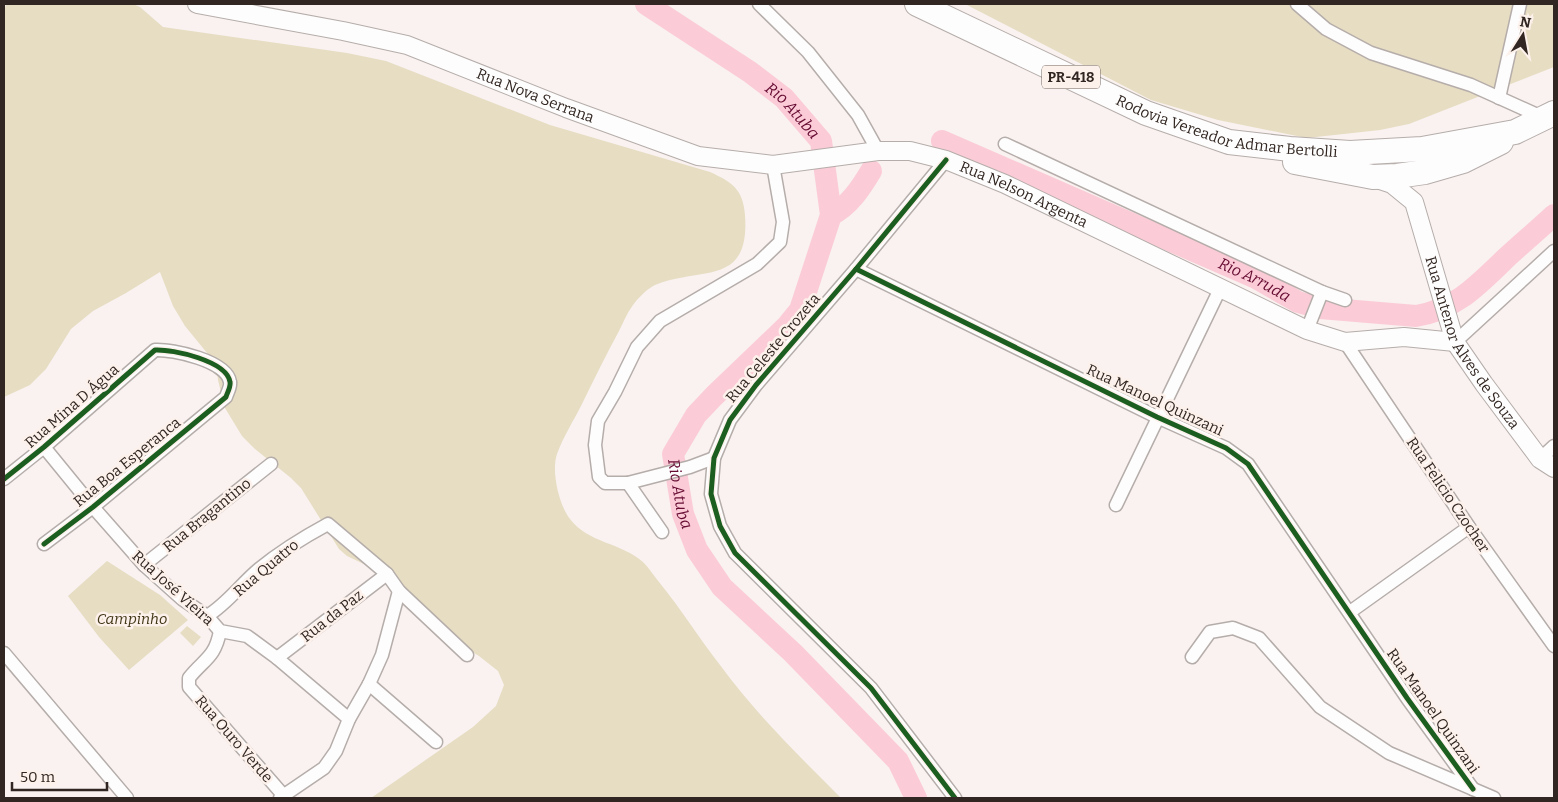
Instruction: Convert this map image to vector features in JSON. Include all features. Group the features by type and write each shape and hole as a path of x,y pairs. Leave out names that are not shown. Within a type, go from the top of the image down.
{"highway":[{"name":"Rodovia Vereador Admar Bertolli","path":"918,4 1146,113 1229,142 1350,153 1422,149 1516,132 1549,115"},
{"path":"1229,142 1280,159 1372,177 1425,172 1463,161 1496,145 1516,132"}],"main road":[{"name":"Rua Nova Serrana","path":"197,4 343,31 406,45 566,108 698,156 780,164 878,151"},
{"name":"Rua Nelson Argenta","path":"878,151 910,151 946,160 1004,184 1307,330 1345,342 1404,337 1455,342"},
{"path":"1372,177 1392,184 1414,202 1425,172"},
{"name":"Rua Antenor Alves de Souza","path":"1414,202 1455,342 1484,384 1547,464"}],"street":[{"path":"759,4 808,52 858,115 878,151"},
{"path":"1297,4 1326,29 1371,53 1471,85 1499,98 1549,115"},
{"path":"1499,98 1520,4"},
{"path":"1004,144 1322,292 1345,300"},
{"name":"Rua Celeste Crozeta","path":"946,160 756,385 730,420 714,458 711,494 720,526 735,553 871,688 955,798"},
{"path":"714,458 690,467 628,483 605,482 598,477 595,445 598,421 615,392 637,347 660,321 757,264 780,242 783,222 780,164"},
{"path":"1455,342 1554,251"},
{"name":"Rua Manoel Quinzani","path":"856,268 1158,417 1226,448 1248,464 1408,698 1473,789"},
{"path":"1116,505 1220,289"},
{"path":"1307,330 1322,292"},
{"name":"Rua Felicio Czocher","path":"1345,342 1469,527 1554,646"},
{"name":"Rua Mina D Água","path":"4,479 44,447 155,350 168,350 186,354 209,362 226,374 230,383 226,397"},
{"name":"Rua Boa Esperanca","path":"44,544 93,507 226,397"},
{"path":"1547,464 1554,446"},
{"name":"Rua José Vieira","path":"44,447 144,565 182,599 207,616 220,631 246,636 277,658 349,719"},
{"name":"Rua Bragantino","path":"144,565 271,464"},
{"path":"628,483 662,532"},
{"name":"Rua Quatro","path":"207,616 220,608 258,569 297,540 328,524 387,574"},
{"path":"1350,612 1469,527"},
{"path":"387,574 399,591 466,655"},
{"name":"Rua da Paz","path":"277,658 387,574"},
{"path":"282,797 324,768 336,751 349,719 370,684 382,654 399,591"},
{"path":"1192,657 1210,632 1233,628 1259,638 1286,671 1320,707 1389,753 1494,798"},
{"name":"Rua Ouro Verde","path":"220,631 218,644 210,657 188,678 189,687 282,797"},
{"path":"4,653 127,798"},
{"path":"370,684 436,742"}],"green space":[{"path":"6,4 133,4 140,7 163,27 347,53 386,61 550,125 710,172 730,183 739,193 744,206 744,238 740,254 731,264 720,270 673,279 655,285 635,302 559,448 555,461 557,488 566,513 577,527 595,538 635,556 645,564 712,655 748,700 778,734 841,798 371,798 473,727 496,706 504,685 498,671 479,656 442,634 370,567 347,556 339,549 301,488 242,436 225,408 216,364 185,326 173,306 160,272 93,311 71,329 46,369 30,385 4,397 4,13"},
{"path":"965,4 1554,4 1554,67 1409,124 1380,130 1307,138 1218,120 1151,100"},
{"name":"Campinho","path":"107,561 160,595 188,620 129,670 99,637 68,596"},
{"path":"187,626 201,637 193,646 180,633"}],"waterway":[{"name":"Rio Atuba","path":"646,4 750,72 784,98 821,141 831,215 800,310 787,326 696,415 673,454 683,514 697,550 722,587 793,653 898,761 916,798"},
{"name":"Rio Arruda","path":"942,141 1256,278 1298,302 1320,308 1416,316 1443,308 1475,287 1554,215"},
{"name":"Rio Arruda","path":"831,215 849,202 871,171"}],"cycle path":[{"path":"946,160 856,269 756,385 730,420 714,458 711,494 720,526 735,553 871,688 955,798"},
{"path":"856,269 1157,417 1226,448 1248,464 1407,698 1473,789"},
{"path":"4,479 44,447 155,350 186,354 210,362 227,375 230,384 226,397 93,507 44,544"}]}
